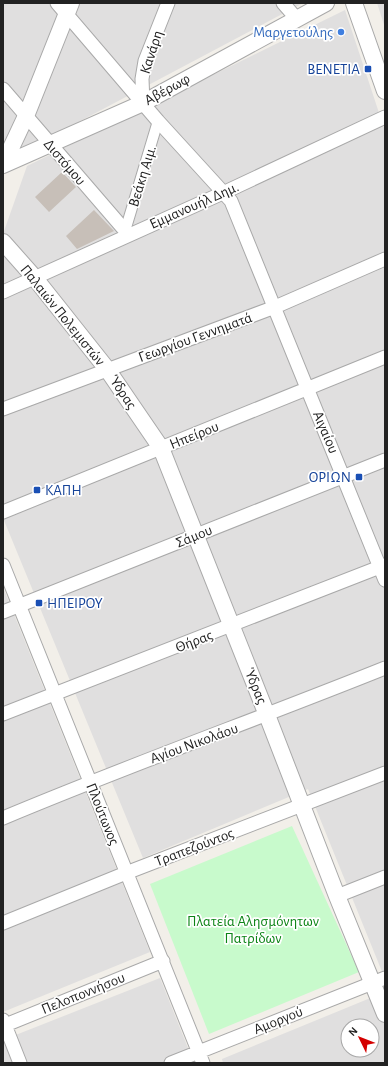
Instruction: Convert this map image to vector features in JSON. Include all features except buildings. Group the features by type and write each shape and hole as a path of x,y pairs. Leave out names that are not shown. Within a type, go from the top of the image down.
{"street":[{"name":"Κανάρη","path":"143,103 142,79 145,61 168,3"},
{"path":"284,3 296,18"},
{"name":"Αβέρωφ","path":"3,165 143,103 296,18 326,3"},
{"path":"354,3 385,91"},
{"name":"Αιγαίου","path":"65,7 158,121 232,201 274,307 382,566 385,580"},
{"path":"3,165 26,116 65,7"},
{"name":"Διστόμου","path":"3,88 127,232"},
{"name":"Εμμανουήλ Δημ.","path":"3,292 127,232 225,192 385,117"},
{"name":"Βεάκη Αιμ.","path":"127,232 158,121"},
{"name":"Παλαιών Πολεμιστών","path":"3,242 34,277 107,369"},
{"name":"Γεωργίου Γεννηματά","path":"3,409 274,307 385,259"},
{"name":"Ηπείρου","path":"3,512 385,357"},
{"name":"Ύδρας","path":"107,369 161,448 231,626 268,715 337,896 379,980 385,1014"},
{"name":"Σάμου","path":"3,612 385,460"},
{"name":"Πλούτωνος","path":"3,565 126,873 163,961 200,1058"},
{"name":"Θήρας","path":"3,714 382,566"},
{"name":"Αγίου Νικολάου","path":"3,818 90,781 268,715 385,668"},
{"name":"Τραπεζούντος","path":"3,923 126,873 385,773"},
{"path":"337,896 385,877"},
{"name":"Πελοποννήσου","path":"4,1024 163,961"},
{"name":"Αμοργού","path":"171,1063 200,1058 379,980"},
{"path":"4,1024 20,1063"}],"shaded area":[{"path":"3,3 303,3 3,162"},
{"path":"377,3 385,3 385,28"},
{"path":"345,10 385,131 385,979 308,789 143,858 3,518 3,234 27,166"},
{"path":"3,587 150,952 3,1012"},
{"path":"160,978 194,1063 3,1063 3,1040"},
{"path":"385,992 385,1063 223,1063 222,1059"}],"green space":[{"name":"Πλατεία Αλησμόνητων Πατρίδων","path":"292,826 359,972 209,1034 150,884"}],"place":[{"name":"Μαργετούλης","path":"341,32"},
{"name":"ΒΕΝΕΤΙΑ","path":"368,69"},
{"name":"ΟΡΙΩΝ","path":"359,477"},
{"name":"ΚΑΠΗ","path":"37,490"},
{"name":"ΗΠΕΙΡΟΥ","path":"39,603"}]}
